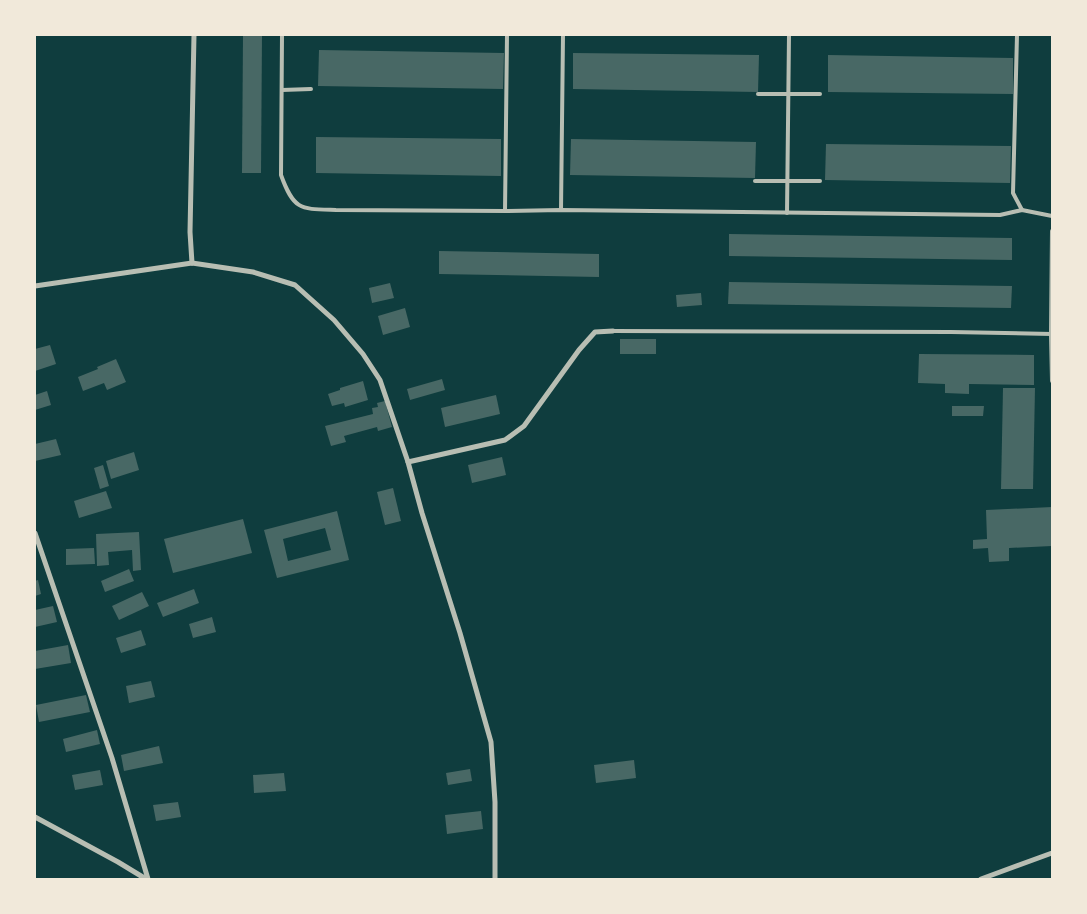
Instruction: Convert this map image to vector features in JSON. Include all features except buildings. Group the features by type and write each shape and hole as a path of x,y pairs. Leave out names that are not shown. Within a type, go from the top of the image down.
{"street":[{"path":"192,263 190,232 194,35"},
{"path":"35,286 192,263 254,272 295,285 334,320 363,354 380,380 408,462 460,634 490,742 495,802 495,879"},
{"path":"408,462 506,440 524,426 579,350 595,332 613,331"},
{"path":"35,533 112,758 147,879"},
{"path":"35,817 147,879"},
{"path":"981,879 1052,853"}],"lane":[{"path":"282,35 281,176 288,193 297,205 311,209 1000,215 1022,210 1052,216"},
{"path":"505,211 507,35"},
{"path":"561,210 563,35"},
{"path":"787,213 789,35"},
{"path":"1017,35 1013,193 1022,210"},
{"path":"282,90 311,90"},
{"path":"758,94 820,94"},
{"path":"755,181 820,181"},
{"path":"1052,231 1052,381"},
{"path":"613,331 1051,334"}]}
